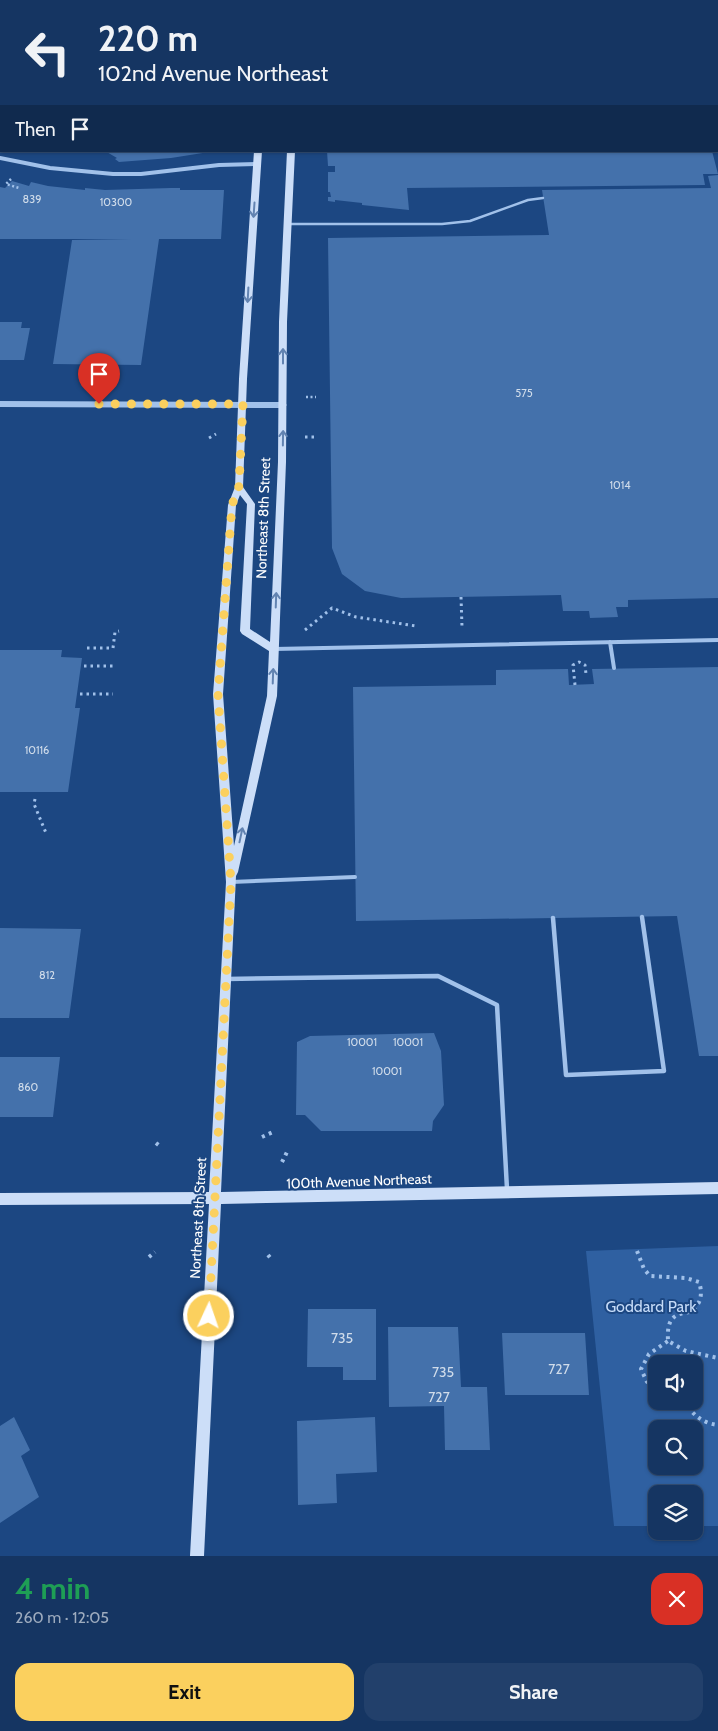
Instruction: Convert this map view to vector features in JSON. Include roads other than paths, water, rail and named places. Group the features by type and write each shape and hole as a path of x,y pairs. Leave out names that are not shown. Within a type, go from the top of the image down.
{"main road":[{"name":"Northeast 8th Street","path":"197,1556 231,882 218,694 232,505 239,486 258,152"},
{"name":"Northeast 8th Street","path":"231,882 272,696 283,405 283,322 291,152"},
{"path":"239,486 251,504 245,631 274,649"},
{"name":"100th Avenue Northeast","path":"0,1199 215,1199 718,1188"}],"street":[{"path":"0,158 50,168 113,174 160,173 219,165 257,164"},
{"path":"0,404 283,405"}],"lane":[{"path":"288,224 442,224 470,221 528,200 543,198"},
{"path":"274,649 718,640"},
{"path":"610,642 614,668"},
{"path":"231,882 356,877"},
{"path":"553,918 566,1075 664,1072 642,917"},
{"path":"226,979 438,976 497,1005 507,1192"}],"park label":[{"name":"Goddard Park","path":"651,1306"}]}
